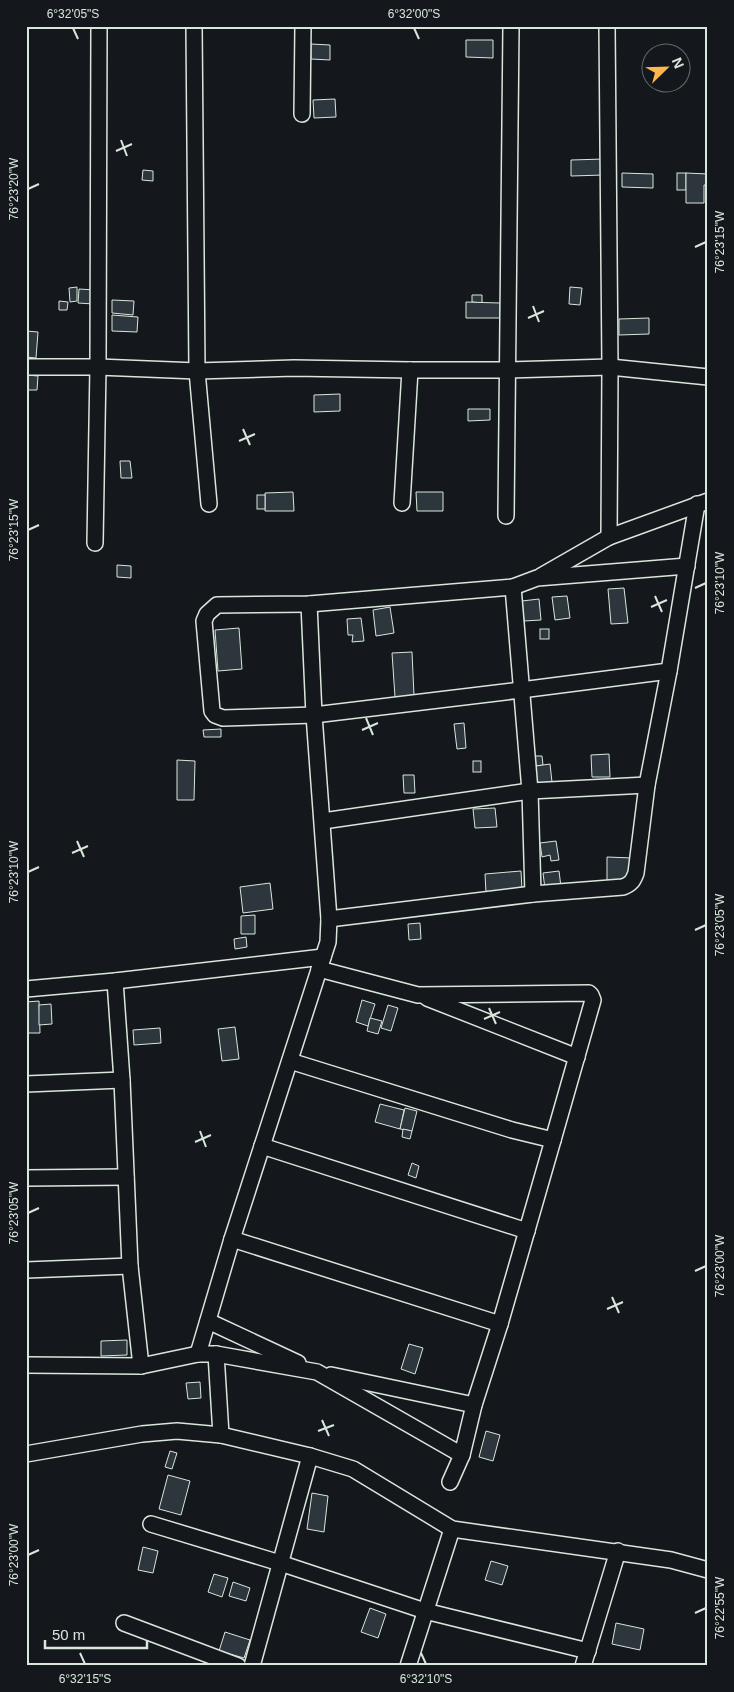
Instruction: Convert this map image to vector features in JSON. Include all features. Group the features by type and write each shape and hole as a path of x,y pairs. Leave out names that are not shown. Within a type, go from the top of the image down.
{"street":[{"path":"95,544 98,367 99,26"},
{"path":"194,26 197,371 209,504"},
{"path":"302,114 303,26"},
{"path":"506,516 511,26"},
{"path":"607,26 610,367 609,537"},
{"path":"26,367 98,367 197,371 294,368 507,370 610,367 708,377"},
{"path":"402,503 410,370"},
{"path":"669,671 314,714 223,718 215,715 212,711 204,620 207,614 217,605 309,604 513,587 537,578 609,537 702,502"},
{"path":"330,919 533,894 630,885 636,873 646,785 702,502"},
{"path":"537,578 688,566"},
{"path":"513,587 530,791 533,894"},
{"path":"198,1354 232,1240 328,942 330,919 314,714 309,604"},
{"path":"323,821 530,791 646,785"},
{"path":"26,989 321,963 418,995 577,1057"},
{"path":"116,981 130,1266 141,1366"},
{"path":"418,995 589,993 593,1000 500,1324 474,1405 462,1455 450,1482"},
{"path":"290,1061 512,1130 553,1140"},
{"path":"26,1084 122,1080"},
{"path":"262,1146 527,1231"},
{"path":"26,1178 126,1177"},
{"path":"232,1240 500,1324"},
{"path":"26,1270 130,1266"},
{"path":"208,1321 317,1372 462,1455"},
{"path":"26,1365 141,1366 198,1354 216,1354 317,1372 474,1405"},
{"path":"216,1354 221,1436"},
{"path":"26,1454 142,1434 177,1431 221,1436 310,1456 353,1469 452,1529 618,1551 671,1560 708,1570"},
{"path":"252,1666 310,1456"},
{"path":"151,1524 280,1563 425,1611 586,1659 618,1551"},
{"path":"408,1666 452,1529"},
{"path":"124,1623 238,1666"}],"building":[{"path":"466,40 493,40 493,58 466,57"},
{"path":"311,44 330,45 330,60 311,59"},
{"path":"335,99 336,117 314,118 313,100"},
{"path":"604,159 604,175 571,176 571,160"},
{"path":"143,170 153,171 153,181 142,180"},
{"path":"622,173 653,174 653,188 622,187"},
{"path":"677,173 686,173 686,190 677,190"},
{"path":"686,173 708,174 708,185 704,185 704,203 686,203"},
{"path":"77,287 77,301 70,302 69,288"},
{"path":"570,287 582,288 580,305 569,304"},
{"path":"79,289 95,290 94,304 78,303"},
{"path":"472,295 482,295 482,303 472,302"},
{"path":"112,300 134,301 133,315 112,313"},
{"path":"59,301 68,302 67,310 59,310"},
{"path":"466,302 500,303 500,318 466,318"},
{"path":"112,315 138,317 137,332 112,331"},
{"path":"649,318 649,334 619,335 619,319"},
{"path":"26,331 38,332 36,358 26,357"},
{"path":"27,375 38,376 37,390 26,390"},
{"path":"340,394 340,411 314,412 314,395"},
{"path":"468,409 490,409 490,420 468,421"},
{"path":"120,461 130,461 132,478 121,478"},
{"path":"293,492 294,511 265,511 265,493"},
{"path":"416,492 443,492 443,511 417,511"},
{"path":"257,495 265,495 265,509 257,509"},
{"path":"117,565 131,566 131,578 117,577"},
{"path":"624,588 628,623 611,624 608,589"},
{"path":"567,596 570,618 555,620 552,597"},
{"path":"539,599 541,620 524,621 522,601"},
{"path":"390,607 394,633 376,636 373,610"},
{"path":"361,618 364,641 352,642 353,635 348,635 347,619"},
{"path":"239,628 242,669 218,671 215,630"},
{"path":"540,629 549,629 549,639 540,639"},
{"path":"412,652 414,696 395,697 392,653"},
{"path":"464,723 466,748 457,749 454,724"},
{"path":"221,729 221,737 204,737 203,730"},
{"path":"609,754 610,777 592,777 591,755"},
{"path":"535,756 542,756 543,765 536,766"},
{"path":"177,760 195,761 194,800 177,800"},
{"path":"473,761 481,761 481,772 473,772"},
{"path":"550,764 552,782 537,783 536,766"},
{"path":"403,775 414,775 415,793 404,793"},
{"path":"495,808 497,827 475,828 473,809"},
{"path":"556,841 559,860 551,861 550,855 542,857 540,843"},
{"path":"607,857 632,858 631,882 607,881"},
{"path":"521,871 522,890 486,893 485,874"},
{"path":"559,871 561,887 545,889 543,873"},
{"path":"270,883 273,909 243,913 240,887"},
{"path":"255,915 255,934 241,934 241,916"},
{"path":"420,923 421,939 409,940 408,924"},
{"path":"246,937 247,947 235,949 234,939"},
{"path":"362,1000 375,1004 368,1026 356,1022"},
{"path":"39,1001 40,1033 26,1033 26,1002"},
{"path":"51,1004 52,1024 39,1025 39,1005"},
{"path":"388,1005 398,1008 391,1031 381,1028"},
{"path":"370,1018 382,1021 378,1034 367,1031"},
{"path":"235,1027 239,1059 222,1061 218,1029"},
{"path":"160,1028 161,1043 134,1045 133,1030"},
{"path":"380,1104 404,1110 400,1129 375,1122"},
{"path":"405,1108 417,1111 412,1131 400,1129"},
{"path":"403,1129 412,1131 410,1139 402,1137"},
{"path":"412,1163 419,1166 416,1178 408,1175"},
{"path":"127,1340 127,1355 101,1356 101,1341"},
{"path":"409,1344 423,1348 415,1374 401,1369"},
{"path":"200,1382 201,1398 188,1399 186,1383"},
{"path":"486,1431 500,1435 493,1461 479,1457"},
{"path":"170,1451 177,1453 172,1469 165,1467"},
{"path":"168,1475 190,1481 181,1515 159,1509"},
{"path":"312,1493 328,1496 324,1532 307,1529"},
{"path":"143,1547 158,1551 153,1573 138,1570"},
{"path":"491,1561 508,1566 502,1585 485,1580"},
{"path":"214,1574 228,1578 222,1597 208,1592"},
{"path":"233,1582 250,1588 246,1601 229,1596"},
{"path":"370,1608 386,1614 378,1638 361,1632"},
{"path":"616,1623 644,1629 640,1650 612,1644"},
{"path":"225,1632 250,1640 244,1658 219,1651"}]}
